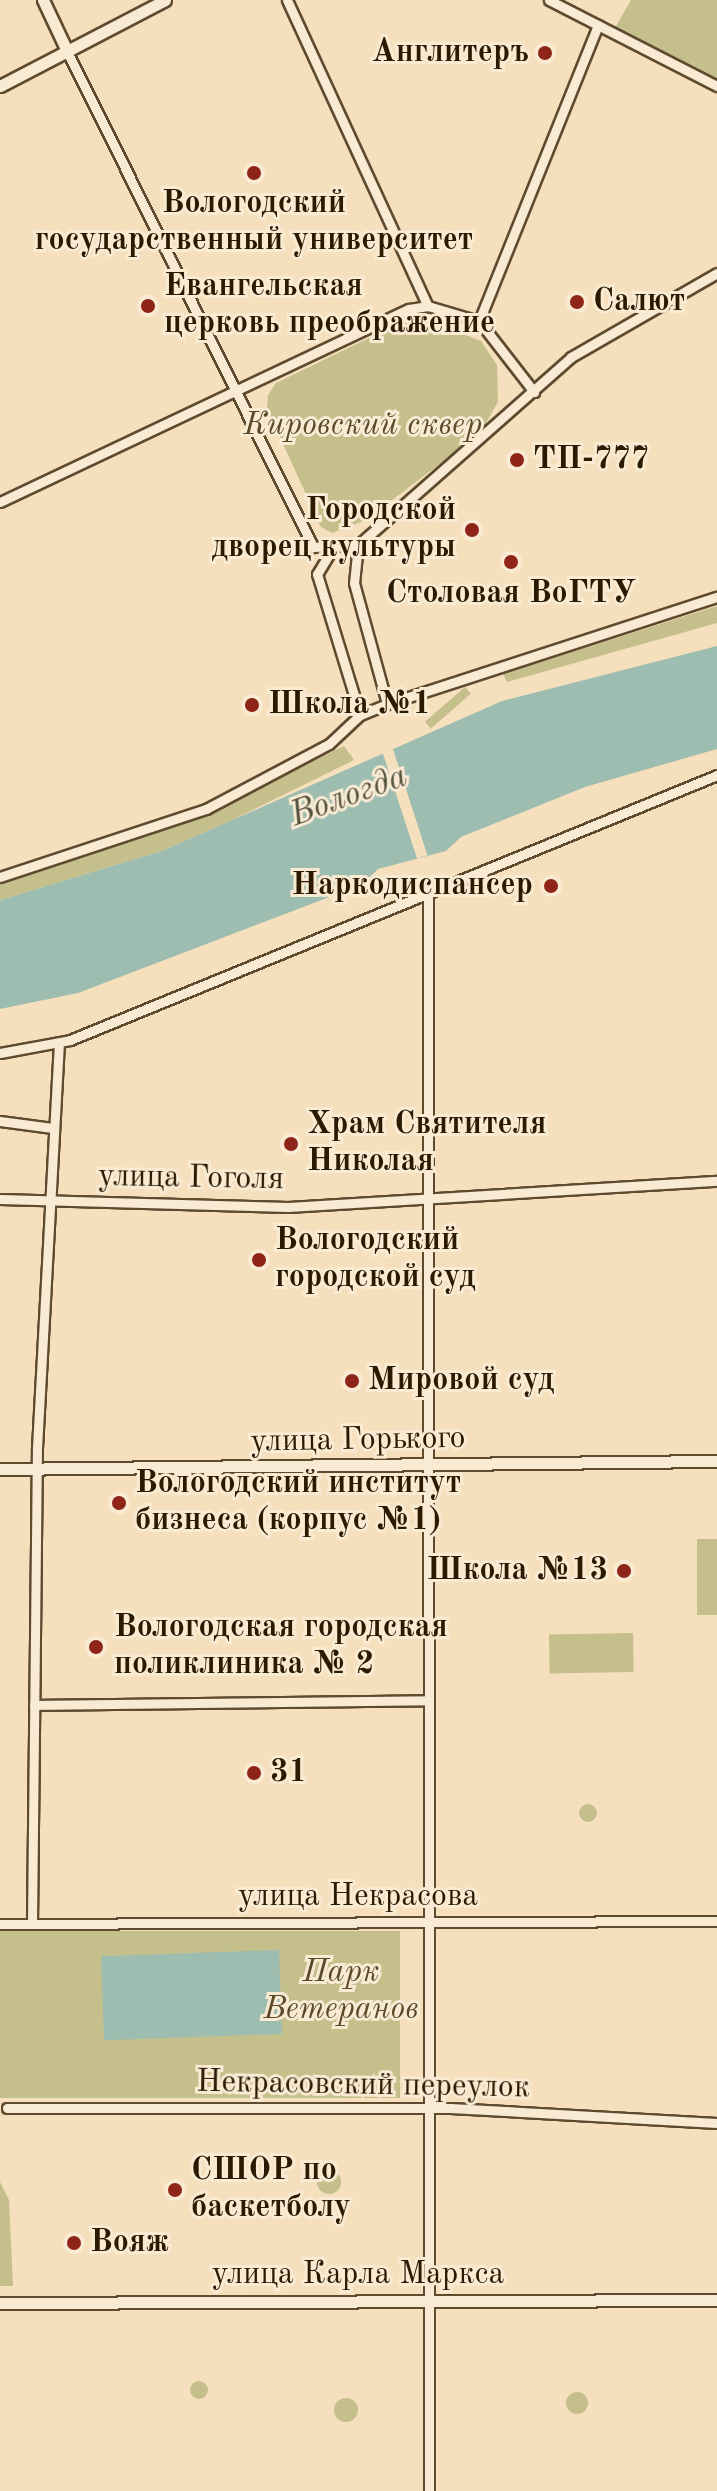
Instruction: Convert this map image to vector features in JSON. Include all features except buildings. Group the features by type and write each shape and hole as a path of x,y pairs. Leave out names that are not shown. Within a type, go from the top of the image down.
{"street":[{"path":"43,0 232,389 313,547 331,551 358,545 595,341 717,273"},
{"path":"0,86 165,0"},
{"path":"287,0 428,306"},
{"path":"549,0 717,86"},
{"path":"479,321 598,25"},
{"path":"0,502 397,312 428,306 479,321 534,392"},
{"path":"358,545 354,583 387,704"},
{"path":"331,551 317,574 360,715"},
{"path":"0,877 206,809 329,744 360,715 387,704 717,597"},
{"path":"0,1053 59,1043 717,775"},
{"path":"428,891 424,2110 429,2491"},
{"path":"32,1924 36,1469 45,1201 59,1043"},
{"path":"0,1121 53,1128"},
{"name":"улица Гоголя","path":"0,1199 288,1207 717,1181"},
{"name":"улица Горького","path":"0,1469 717,1461"},
{"path":"34,1705 426,1700"},
{"name":"улица Некрасова","path":"0,1924 717,1921"},
{"name":"Некрасовский переулок","path":"7,2108 424,2110 717,2123"},
{"name":"улица Карла Маркса","path":"0,2303 717,2300"}],"green space":[{"path":"631,0 717,0 717,80 615,28"},
{"name":"Кировский сквер","path":"432,322 481,341 497,365 498,402 480,433 366,520 332,533 321,527 267,409 268,395 276,383 400,323"},
{"path":"717,606 717,623 507,682 503,674"},
{"path":"465,687 471,694 431,729 425,722"},
{"path":"344,746 354,760 230,821 162,851 0,900 0,881 208,812"},
{"path":"697,1539 717,1539 717,1615 697,1615"},
{"path":"633,1633 634,1672 550,1673 549,1634"},
{"path":"584,1804 592,1804 597,1813 595,1820 584,1822 579,1817 579,1809"},
{"name":"Парк Ветеранов","path":"0,1931 400,1931 400,2098 0,2098"},
{"path":"329,2170 337,2174 341,2182 337,2190 329,2194 321,2190 317,2182 321,2174"},
{"path":"0,2182 9,2200 13,2286 0,2286"},
{"path":"199,2381 208,2390 199,2399 190,2390"},
{"path":"577,2392 585,2395 588,2403 585,2411 577,2414 569,2411 566,2403 569,2395"},
{"path":"346,2398 354,2402 358,2410 354,2418 346,2422 338,2418 334,2410 338,2402"}],"water":[{"name":"Вологда","path":"717,646 717,749 585,787 461,837 446,851 378,869 361,885 78,993 0,1009 0,900 162,851 502,701"},
{"path":"279,1950 282,2034 104,2040 101,1956"}],"pier":[{"path":"391,743 427,855 417,859 381,746"}],"place":[{"name":"Англитеръ","path":"545,53"},
{"name":"Вологодский государственный университет","path":"254,173"},
{"name":"Салют","path":"577,302"},
{"name":"Евангельская церковь преображение","path":"148,306"},
{"name":"ТП-777","path":"517,460"},
{"name":"Городской дворец культуры","path":"472,530"},
{"name":"Столовая ВоГТУ","path":"511,562"},
{"name":"Школа №1","path":"252,705"},
{"name":"Наркодиспансер","path":"551,886"},
{"name":"Храм Святителя Николая","path":"291,1144"},
{"name":"Вологодский городской суд","path":"259,1260"},
{"name":"Мировой суд","path":"352,1381"},
{"name":"Вологодский институт бизнеса (корпус №1)","path":"119,1503"},
{"name":"Школа №13","path":"624,1571"},
{"name":"Вологодская городская поликлиника № 2","path":"96,1647"},
{"name":"31","path":"254,1773"},
{"name":"СШОР по баскетболу","path":"175,2190"},
{"name":"Вояж","path":"74,2243"}]}
